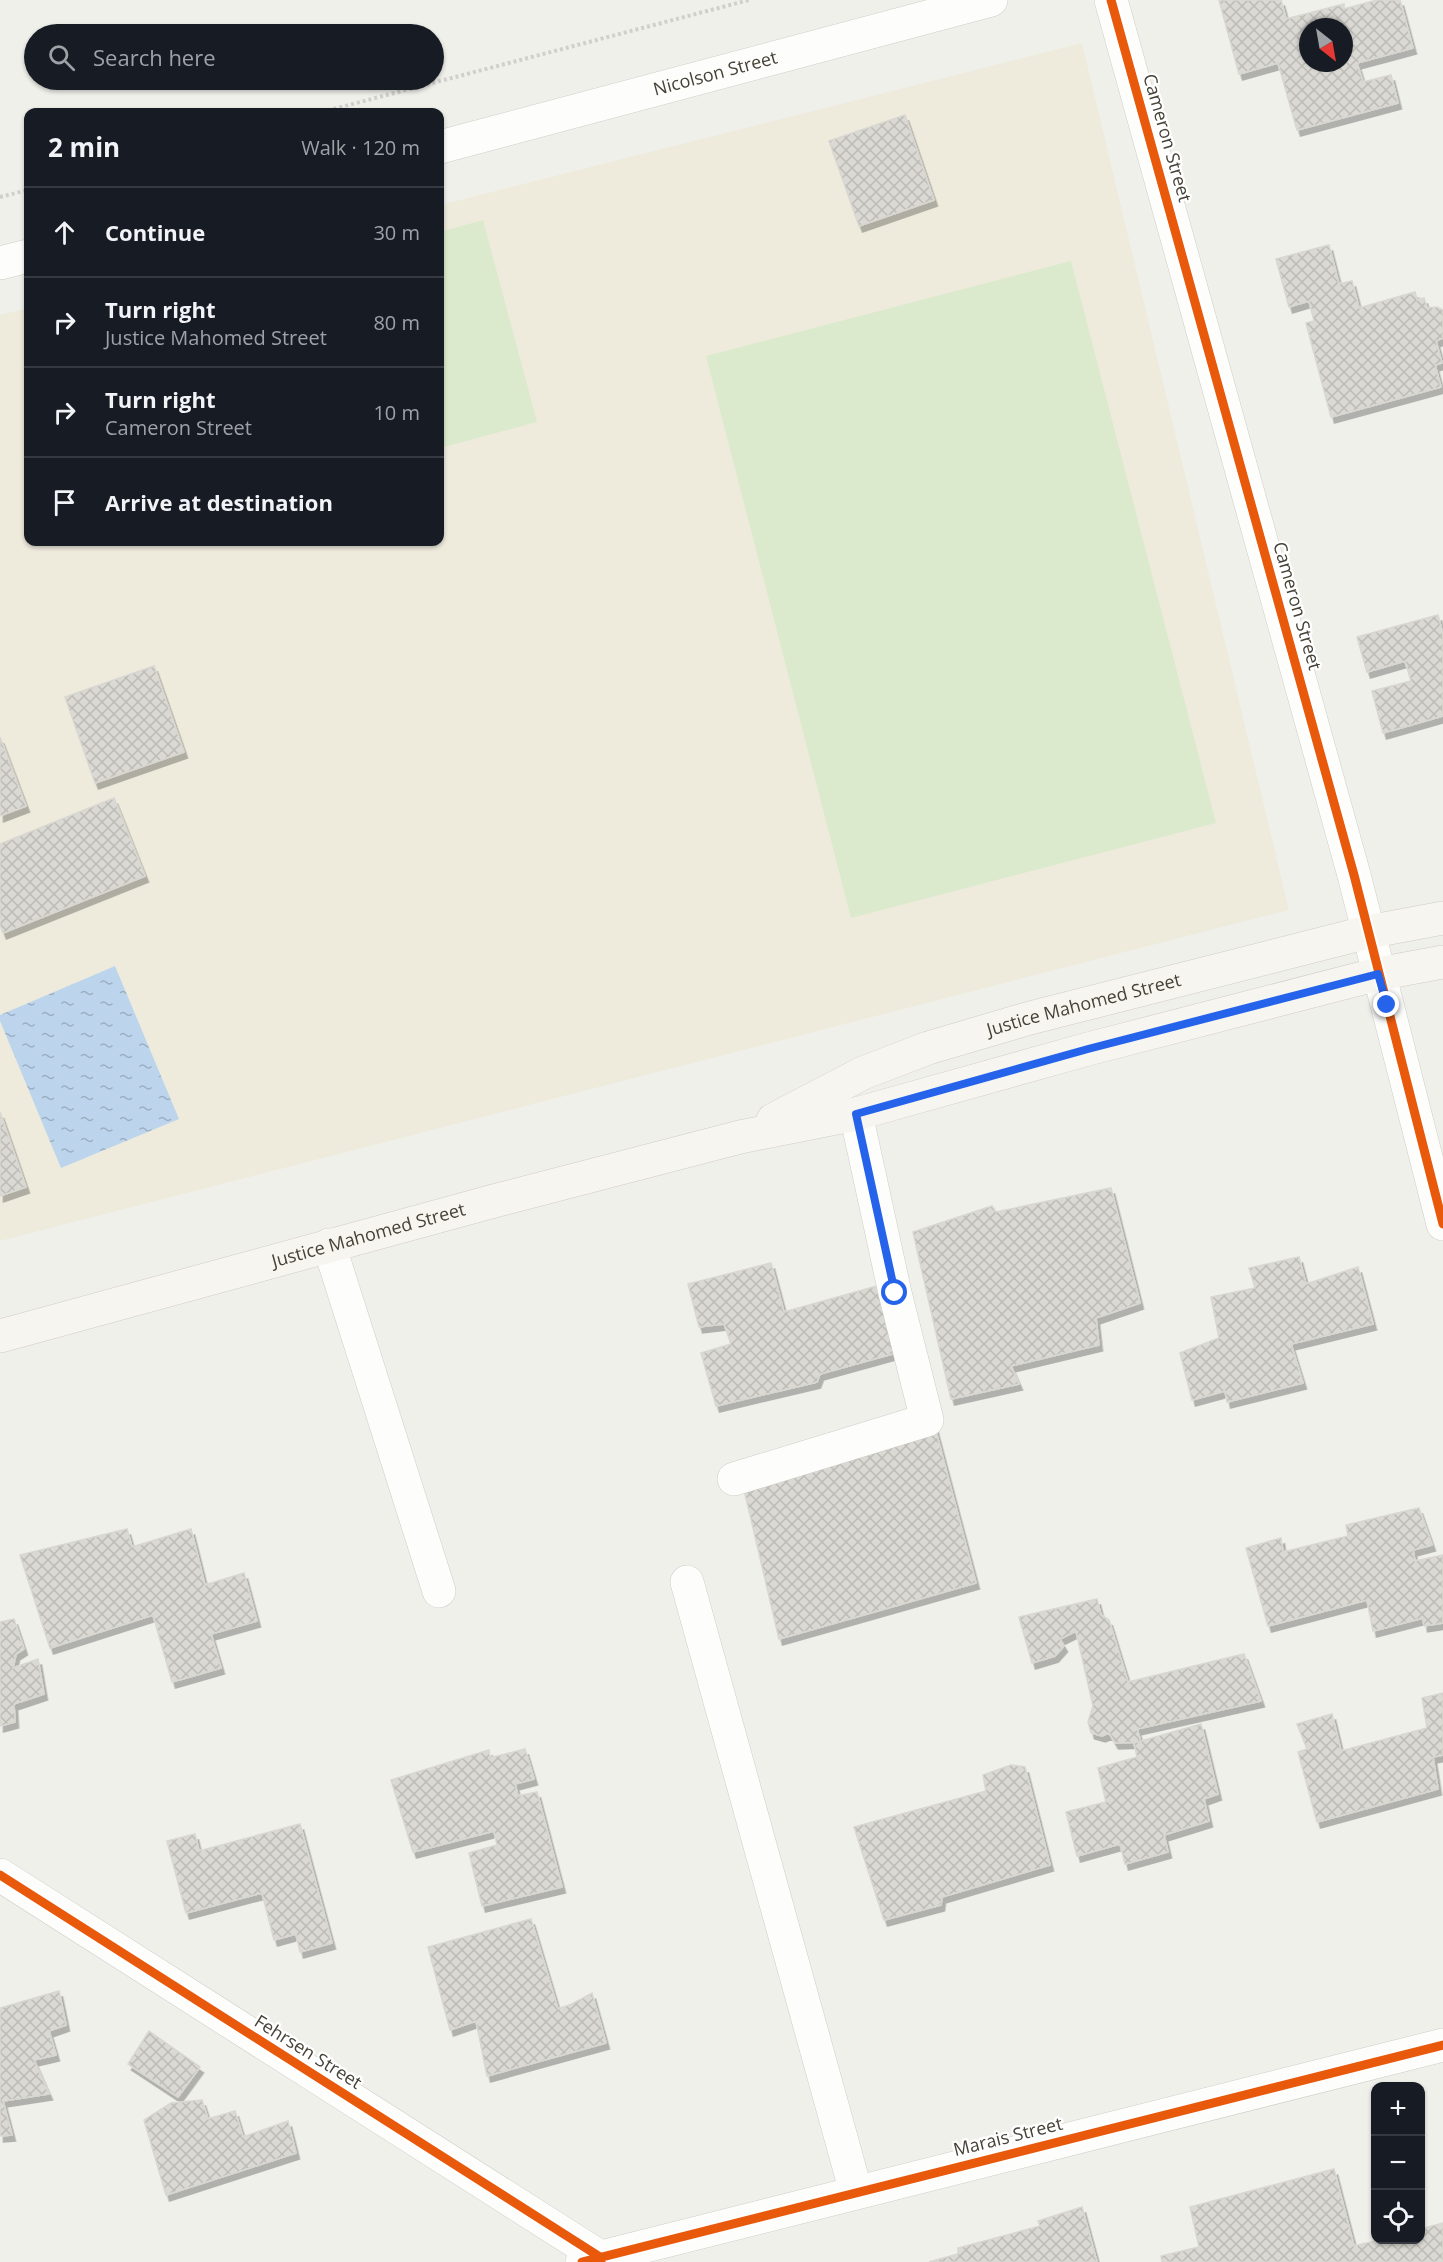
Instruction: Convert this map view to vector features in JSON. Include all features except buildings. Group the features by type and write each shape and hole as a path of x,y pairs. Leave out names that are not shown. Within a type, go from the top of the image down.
{"main road":[{"name":"Justice Mahomed Street","path":"740,1137 863,1073 928,1048 1030,1018 1368,932 1443,918"},
{"name":"Justice Mahomed Street","path":"0,1336 329,1245 740,1137 856,1114 1088,1049 1378,974 1443,962"}],"street":[{"name":"Nicolson Street","path":"444,146 991,0"},
{"name":"Cameron Street","path":"1111,0 1348,852 1443,1224"},
{"path":"0,263 24,256"},
{"path":"734,1479 927,1420 895,1293 856,1114"},
{"path":"329,1245 439,1591"},
{"path":"687,1582 856,2192"},
{"name":"Fehrsen Street","path":"0,1875 594,2260"},
{"name":"Marais Street","path":"594,2260 1443,2045"}],"path":[{"path":"444,80 749,0"},
{"path":"337,108 406,90"},
{"path":"0,197 24,191"}],"shaded area":[{"path":"1082,43 1289,910 0,1241 0,315 24,309 24,546 444,546 444,204"}],"green space":[{"path":"483,220 537,422 444,447 444,231"},
{"path":"1071,261 1216,823 851,918 706,356"}],"water":[{"path":"115,966 179,1119 61,1168 0,1021 0,1015"}],"cycle path":[{"path":"1111,0 1354,875 1443,1224"},
{"path":"0,1875 600,2257 601,2262"},
{"path":"582,2262 1443,2045"}],"route":[{"path":"895,1293 856,1114 1088,1049 1378,974 1387,1005"}]}
